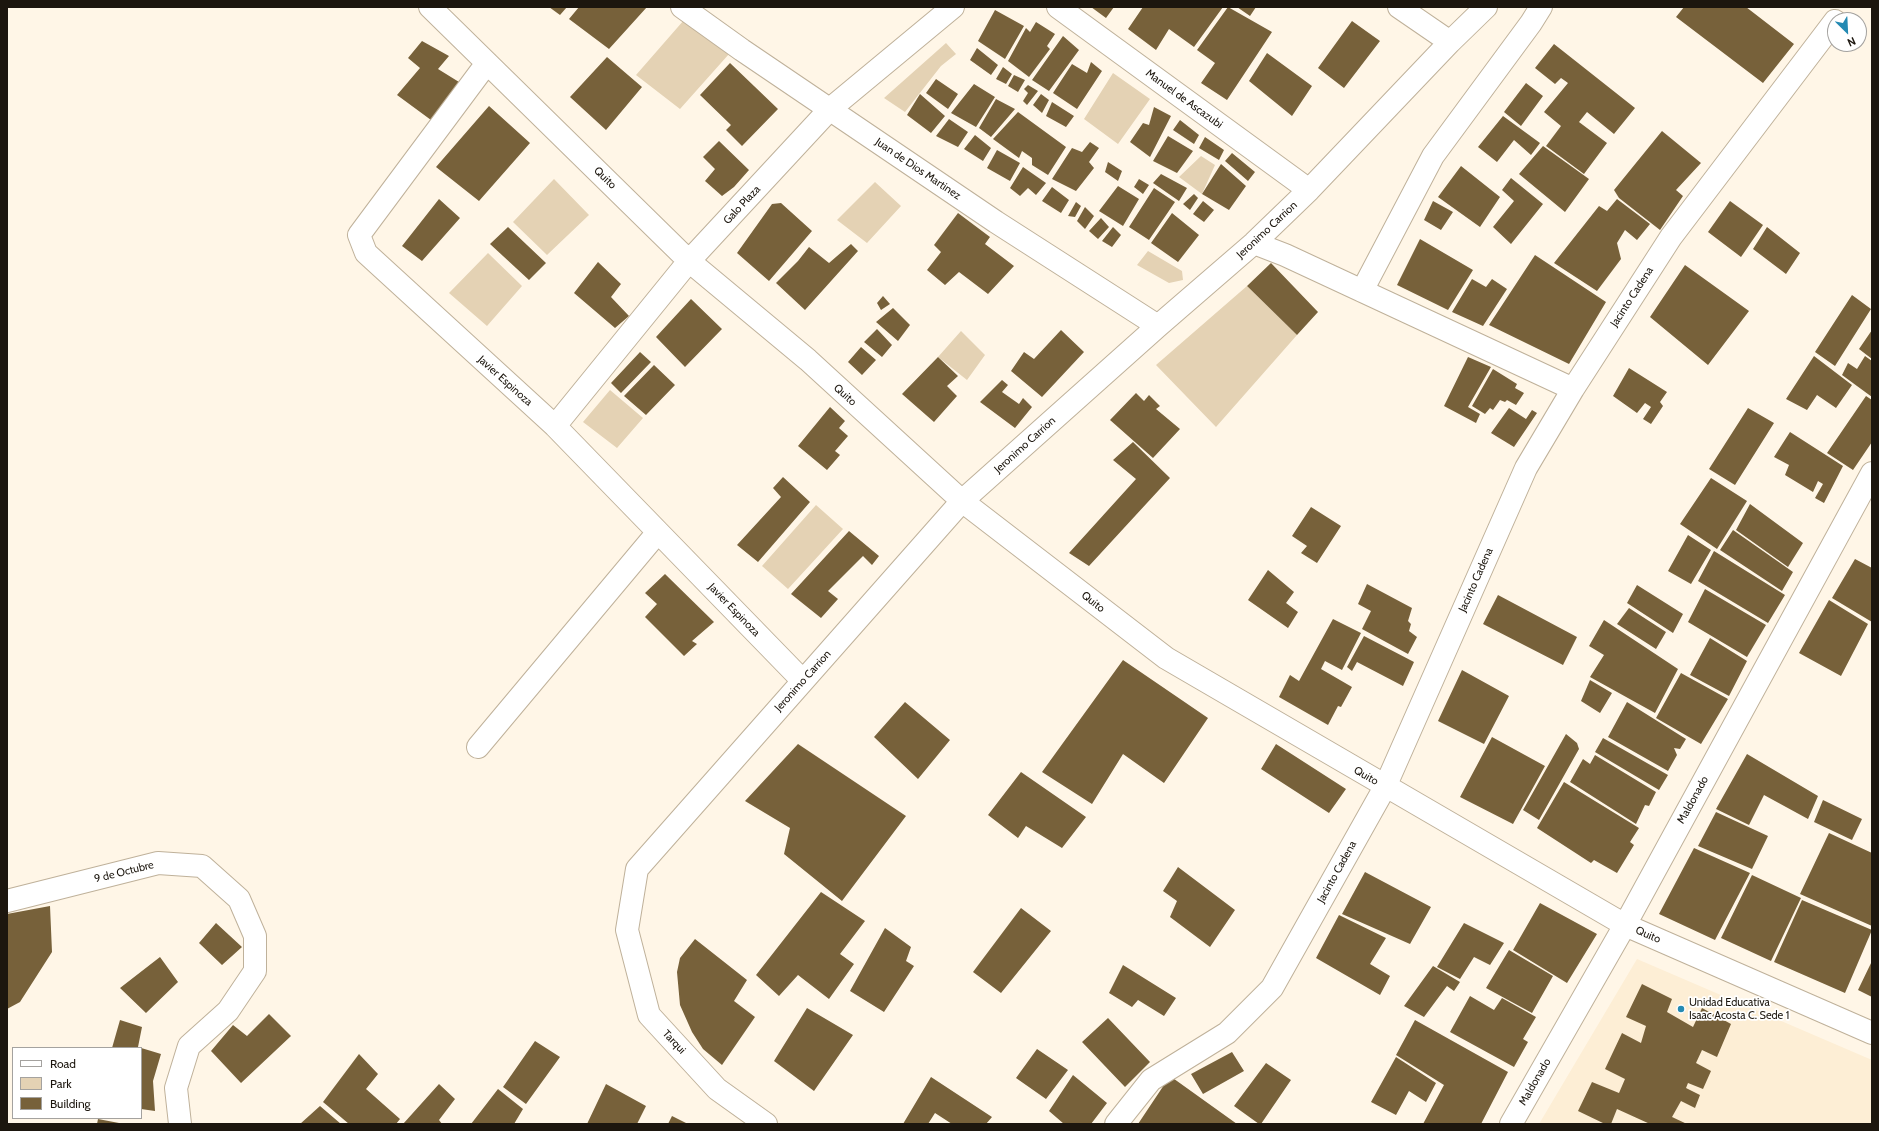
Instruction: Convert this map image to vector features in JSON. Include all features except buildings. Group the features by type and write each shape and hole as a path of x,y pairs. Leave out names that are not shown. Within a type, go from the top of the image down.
{"street":[{"name":"Quito","path":"430,7 690,261 808,360 962,502 1166,658 1385,787 1625,925 1872,1032"},
{"name":"Juan de Dios Martinez","path":"682,7 996,222 1158,326"},
{"name":"Galo Plaza","path":"555,426 690,261 830,109 953,7"},
{"name":"Manuel de Ascazubi","path":"1058,7 1309,190"},
{"path":"1398,7 1450,42"},
{"name":"Jeronimo Carrion","path":"627,930 637,869 962,502 1158,326 1254,243 1309,190 1450,42 1486,7"},
{"path":"1362,291 1433,156 1531,23 1541,7"},
{"name":"Jacinto Cadena","path":"1116,1124 1151,1080 1227,1033 1272,988 1385,787 1526,468 1573,389 1671,237 1827,33"},
{"name":"Javier Espinoza","path":"487,63 359,235 366,253 555,426 803,681"},
{"path":"1254,243 1285,255 1573,389"},
{"name":"Maldonado","path":"1511,1124 1625,925 1872,473"},
{"path":"478,747 658,532"},
{"name":"9 de Octubre","path":"7,901 158,863 202,866 239,899 256,936 255,971 228,1010 189,1046 176,1088 180,1124"},
{"name":"Tarqui","path":"627,930 649,1015 717,1089 766,1124"}],"shaded area":[{"name":"Unidad Educativa Isaac Acosta C. Sede 1","path":"1637,959 1872,1060 1872,1124 1539,1124"}],"green space":[{"path":"684,20 729,54 680,109 636,75"},
{"path":"946,43 956,54 941,66 905,112 884,98"},
{"path":"1113,73 1150,99 1118,144 1084,119"},
{"path":"1201,156 1215,165 1202,194 1179,177"},
{"path":"554,179 589,215 547,255 513,222"},
{"path":"875,182 901,206 867,243 837,220"},
{"path":"1148,251 1182,271 1183,280 1169,283 1137,265"},
{"path":"488,253 522,286 487,326 449,293"},
{"path":"1247,286 1297,335 1216,427 1156,365"},
{"path":"961,331 985,355 967,380 938,357"},
{"path":"610,390 643,418 617,448 583,422"},
{"path":"816,505 843,529 788,589 762,566"}],"place":[{"name":"Unidad Educativa Isaac Acosta C. Sede 1","path":"1681,1009"}]}
